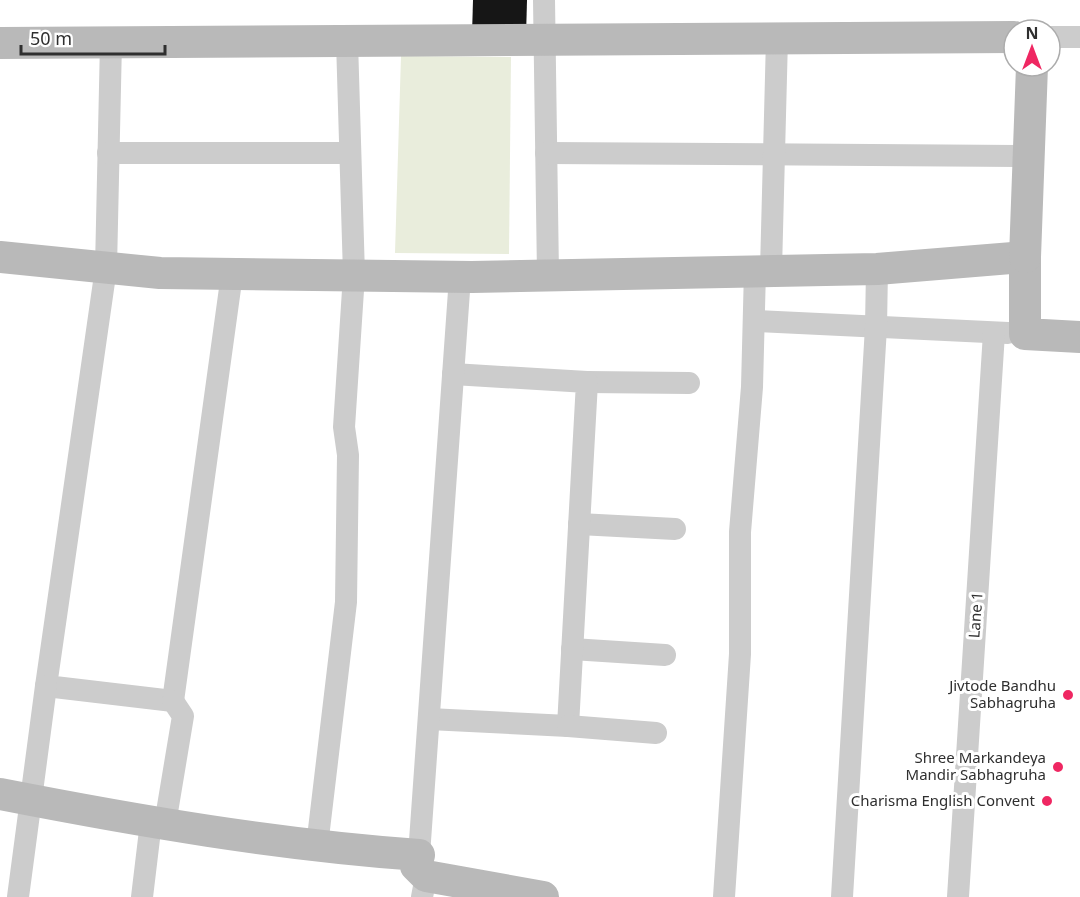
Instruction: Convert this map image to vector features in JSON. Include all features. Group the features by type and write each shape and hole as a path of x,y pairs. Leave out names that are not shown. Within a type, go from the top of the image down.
{"street":[{"path":"544,0 548,274"},
{"path":"0,43 1002,37"},
{"path":"1062,37 1080,37"},
{"path":"724,897 740,654 740,532 752,387 754,321 763,270 774,156 777,39"},
{"path":"317,846 346,602 348,455 344,427 354,275 347,41"},
{"path":"18,897 45,686 106,268 111,42"},
{"path":"1025,333 1025,257 1031,78"},
{"path":"108,153 350,153"},
{"path":"546,153 1028,156"},
{"path":"0,257 160,273 460,277 877,269 1025,257"},
{"path":"842,897 876,327 877,269"},
{"path":"142,897 183,716 173,702 232,274"},
{"path":"422,876 429,719 460,277"},
{"path":"754,321 1080,337"},
{"name":"Lane 1","path":"958,897 994,333"},
{"path":"453,374 587,382 689,383"},
{"path":"568,726 587,382"},
{"path":"579,525 675,529"},
{"path":"572,649 665,655"},
{"path":"45,686 173,702"},
{"path":"429,719 656,733"},
{"path":"0,794 158,823 317,846 484,892 540,897"}],"green space":[{"path":"401,56 511,57 509,254 395,253"}],"building":[{"path":"473,0 527,0 526,37 472,35"}],"place":[{"name":"Jivtode Bandhu Sabhagruha","path":"1068,695"},
{"name":"Shree Markandeya Mandir Sabhagruha","path":"1058,767"},
{"name":"Charisma English Convent","path":"1047,801"}]}
